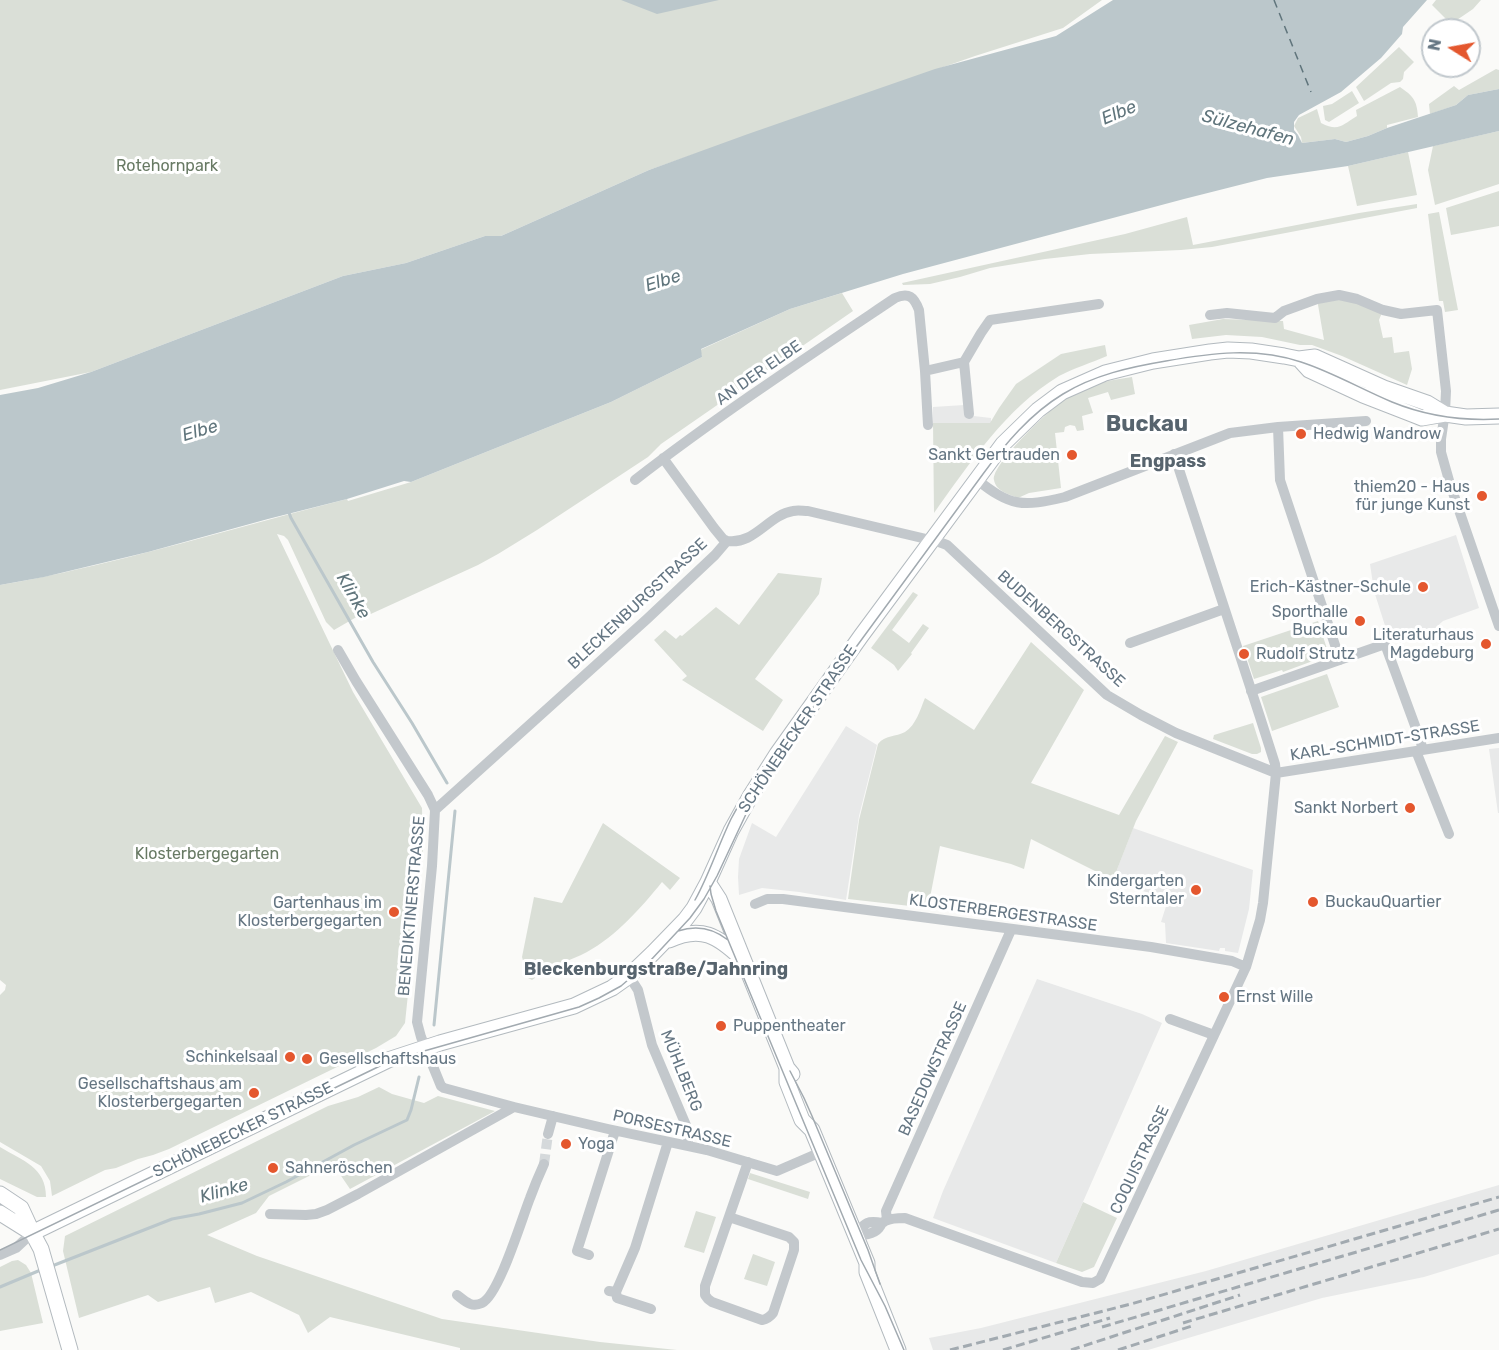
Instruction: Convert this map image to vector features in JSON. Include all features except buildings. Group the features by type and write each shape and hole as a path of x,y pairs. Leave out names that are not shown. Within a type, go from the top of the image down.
{"main road":[{"name":"SCHÖNEBECKER STRASSE","path":"32,1233 372,1067 425,1047 574,1006 629,976 664,942 694,908 737,820 770,765 976,479 1003,444 1038,410 1069,388 1099,375 1153,361 1228,350 1267,353 1299,359 1309,370 1363,395 1422,418 1445,414 1466,417 1499,417"},
{"path":"708,882 719,899 787,1068 787,1082 802,1120 812,1129 867,1263 867,1272 898,1350"},
{"path":"664,942 683,934 704,933 721,940 742,960"},
{"path":"0,1194 21,1208 41,1249 70,1350"},
{"path":"0,1213 32,1233"},
{"path":"867,1263 875,1269 909,1350"}],"street":[{"name":"AN DER ELBE","path":"635,480 663,458 895,298 904,295 913,298 919,310 925,371"},
{"path":"1210,315 1227,313 1275,318 1284,311 1317,299 1339,296 1357,299 1383,310 1401,314 1437,310 1446,391 1441,439 1443,460 1499,626"},
{"path":"969,414 964,362 990,320 1099,304"},
{"path":"928,425 925,371 964,362"},
{"path":"976,479 996,495 1011,501 1037,503 1065,497 1230,433 1366,421"},
{"path":"1278,428 1280,480 1340,660"},
{"path":"1174,454 1276,773"},
{"path":"663,458 714,528 727,541"},
{"name":"BLECKENBURGSTRASSE","path":"435,810 647,619 727,541 742,541 786,513 797,510 932,540"},
{"name":"BUDENBERGSTRASSE","path":"932,540 948,546 1107,695 1176,733 1276,773"},
{"path":"1130,643 1224,609"},
{"path":"1251,691 1384,644 1421,742 1418,756 1449,834"},
{"name":"BENEDIKTINERSTRASSE","path":"338,650 435,810 417,1022 425,1047"},
{"name":"KARL-SCHMIDT-STRASSE","path":"1276,773 1499,738"},
{"name":"COQUISTRASSE","path":"884,1222 894,1218 905,1218 1082,1282 1093,1283 1100,1279 1246,967 1263,903 1276,773"},
{"name":"KLOSTERBERGESTRASSE","path":"755,903 767,899 783,899 1151,947 1232,961 1246,967"},
{"name":"BASEDOWSTRASSE","path":"884,1222 886,1211 1011,930"},
{"name":"MÜHLBERG","path":"629,976 638,990 652,1045 688,1130 688,1146"},
{"path":"1170,1019 1214,1035"},
{"name":"PORSESTRASSE","path":"425,1047 443,1087 514,1107 688,1146 777,1171 821,1152"},
{"path":"270,1215 306,1215 327,1210 514,1107"},
{"path":"548,1134 553,1116"},
{"path":"589,1255 577,1251 615,1131"},
{"path":"651,1309 618,1298 612,1292 635,1248 668,1142"},
{"path":"729,1216 789,1237 794,1242 794,1250 773,1312 768,1318 762,1320 712,1302 705,1295 705,1286 729,1216 748,1162"},
{"path":"458,1295 468,1304 476,1305 490,1295 510,1253 544,1164"},
{"path":"855,1234 864,1224 873,1221 884,1222"},
{"path":"0,1255 16,1248 32,1233"}],"shaded area":[{"path":"964,405 965,415 991,418 991,423 933,423 933,407"},
{"name":"Erich-Kästner-Schule","path":"1456,535 1479,608 1443,621 1434,629 1401,641 1398,632 1388,635 1374,591 1370,564"},
{"path":"846,726 877,745 859,816 846,900 762,888 739,895 739,859 752,823 776,837"},
{"path":"1499,748 1499,813 1498,813 1489,749"},
{"name":"Kindergarten Sterntaler","path":"1133,828 1253,870 1249,909 1238,953 1225,951 1225,948 1220,948 1219,951 1166,943 1165,923 1161,922 1168,900 1113,880"},
{"path":"1037,979 1142,1014 1162,1023 1056,1263 933,1218"},
{"path":"1499,1185 1499,1254 1424,1277 1322,1298 1148,1350 933,1350 929,1338 981,1328 1206,1271"}],"green space":[{"name":"Rotehornpark","path":"0,0 1102,0 1063,28 975,56 649,170 501,236 485,236 406,263 343,276 91,372 0,390"},
{"path":"1436,0 1481,0 1460,18 1445,18 1432,5"},
{"path":"1399,47 1414,62 1404,72 1403,79 1400,82 1391,83 1364,101 1356,87"},
{"path":"1496,69 1499,70 1499,89 1468,95 1456,105 1430,114 1429,104 1454,86 1459,90"},
{"path":"1400,87 1414,99 1418,117 1387,125 1387,128 1368,136 1346,142 1335,139 1302,143 1294,126 1298,118 1317,109 1321,123 1332,127 1340,126 1357,116 1356,110"},
{"path":"1352,91 1359,103 1329,122 1325,120 1323,106 1332,104"},
{"path":"1499,131 1499,184 1435,205 1428,170 1433,146"},
{"path":"1408,152 1417,195 1357,206 1348,166"},
{"path":"1499,191 1499,226 1451,235 1446,208"},
{"path":"1417,204 1417,208 1212,247 1045,259 990,268 930,284 903,285 902,283 1125,234 1187,217 1193,245"},
{"path":"1439,212 1458,310 1445,312 1443,301 1439,301 1428,214"},
{"name":"Klosterbergegarten","path":"842,293 853,311 661,444 648,457 498,554 362,618 360,615 334,630 326,622 288,540 277,534 353,692 422,808 423,849 405,1023 396,1036 376,1048 169,1149 105,1170 52,1196 50,1181 41,1166 0,1142 0,995 6,985 0,980 0,585 125,558 347,499 348,501 411,482 611,402 702,357 700,350 790,309"},
{"path":"1339,295 1383,310 1379,320 1383,338 1392,337 1394,353 1409,351 1412,369 1407,385 1312,345 1300,345 1262,337 1226,335 1192,339 1189,325 1223,319 1283,321 1284,329 1324,340 1317,299"},
{"path":"1105,345 1107,356 1059,376 1022,404 990,438 934,513 933,423 990,423 1016,384 1061,354"},
{"path":"1132,377 1135,394 1111,400 1108,392 1088,398 1093,413 1082,416 1084,430 1077,431 1075,426 1070,425 1065,427 1064,432 1055,433 1061,488 1029,493 1018,498 997,487 994,480 1002,461 1025,435 1062,401 1092,385"},
{"path":"778,573 822,578 819,594 755,679 783,700 763,731 682,680 687,676 654,640 665,630 676,639 682,636 716,607 739,625"},
{"path":"913,592 918,595 892,630 909,643 923,624 929,628 898,671 894,665 871,648"},
{"path":"1318,621 1329,655 1283,672 1282,670 1254,679 1243,646"},
{"path":"1031,642 1084,690 1031,783 1119,815 1165,736 1178,742 1136,821 1113,880 1031,839 1024,869 940,846 928,908 848,899 859,820 878,744 884,739 902,734 909,729 925,698 974,730"},
{"path":"1327,674 1339,707 1272,731 1261,697"},
{"path":"1253,723 1261,748 1261,752 1257,754 1213,739 1214,735"},
{"path":"603,823 680,878 670,890 662,882 628,921 598,945 574,958 534,972 535,978 532,980 528,978 522,957 534,897 562,903"},
{"path":"379,1087 392,1094 424,1103 438,1096 495,1111 350,1189 333,1164 269,1196 256,1213 207,1235 257,1256 442,1319 600,1342 677,1350 460,1350 460,1348 330,1317 308,1333 299,1315 251,1292 215,1303 210,1287 158,1302 148,1295 79,1318 63,1251 65,1236 328,1106 358,1097"},
{"path":"0,1147 25,1161 38,1172 45,1187 46,1197 37,1197 0,1179"},
{"path":"750,1173 810,1192 808,1199 748,1179"},
{"path":"1083,1202 1117,1218 1094,1267 1082,1272 1056,1263"},
{"path":"696,1211 716,1217 704,1253 684,1247"},
{"path":"753,1254 775,1262 767,1286 744,1279"},
{"path":"18,1260 26,1265 31,1273 43,1323 0,1331 0,1267"}],"water":[{"path":"621,0 719,0 657,14"},
{"path":"1113,0 1427,0 1403,27 1402,34 1381,58 1341,92 1299,115 1294,122 1294,130 1302,143 1335,139 1346,142 1456,105 1468,95 1499,89 1499,131 1348,166 1267,178 903,274 790,309 701,349 702,357 611,402 411,482 404,481 347,499 148,552 0,585 0,395 38,388 91,372 343,276 406,263 485,236 501,236 649,170 748,134 935,69 1056,36"}],"waterway":[{"name":"Klinke","path":"288,510 373,662 447,783"},
{"name":"Klinke","path":"434,1025 455,811"},
{"name":"Klinke","path":"52,1266 172,1219 242,1203 407,1120 419,1077"},
{"name":"Klinke","path":"0,1287 43,1269"}],"ferry route":[{"path":"1274,0 1311,92"}],"tunnel":[{"path":"544,1164 548,1134"}],"tram line":[{"path":"0,1250 382,1065 579,1007 621,986 650,961 690,918 704,899 747,812 798,729 991,463 1029,420 1051,402 1075,387 1113,373 1153,363 1217,354 1267,354 1301,362 1418,411 1458,418 1499,419"},
{"path":"695,900 731,819 782,740"},
{"path":"710,886 716,911 861,1260 885,1306 904,1350"},
{"path":"678,931 691,928 704,929 728,940"},
{"path":"790,1071 812,1116 880,1284"}],"railway":[{"path":"950,1350 1131,1304 1499,1197"},
{"path":"1102,1327 1499,1210"},
{"path":"1183,1323 1499,1229"},
{"path":"1071,1350 1240,1295"},
{"path":"1003,1350 1110,1318"},
{"path":"1118,1350 1195,1325"}],"place":[{"name":"Hedwig Wandrow","path":"1301,434"},
{"name":"Sankt Gertrauden","path":"1072,455"},
{"name":"thiem20 - Haus für junge Kunst","path":"1482,496"},
{"name":"Erich-Kästner-Schule","path":"1423,587"},
{"name":"Sporthalle Buckau","path":"1360,621"},
{"name":"Literaturhaus Magdeburg","path":"1486,644"},
{"name":"Rudolf Strutz","path":"1244,654"},
{"name":"Sankt Norbert","path":"1410,808"},
{"name":"Kindergarten Sterntaler","path":"1196,890"},
{"name":"BuckauQuartier","path":"1313,902"},
{"name":"Gartenhaus im Klosterbergegarten","path":"394,912"},
{"name":"Ernst Wille","path":"1224,997"},
{"name":"Puppentheater","path":"721,1026"},
{"name":"Schinkelsaal","path":"290,1057"},
{"name":"Gesellschaftshaus","path":"307,1059"},
{"name":"Gesellschaftshaus am Klosterbergegarten","path":"254,1093"},
{"name":"Yoga","path":"566,1144"},
{"name":"Sahneröschen","path":"273,1168"}],"district":[{"name":"Buckau","path":"1147,425"},
{"name":"Engpass","path":"1168,462"},
{"name":"Bleckenburgstraße/Jahnring","path":"656,970"}],"water label":[{"name":"Elbe","path":"1119,113"},
{"name":"Sülzehafen","path":"1248,128"},
{"name":"Elbe","path":"663,281"},
{"name":"Elbe","path":"200,431"}]}
